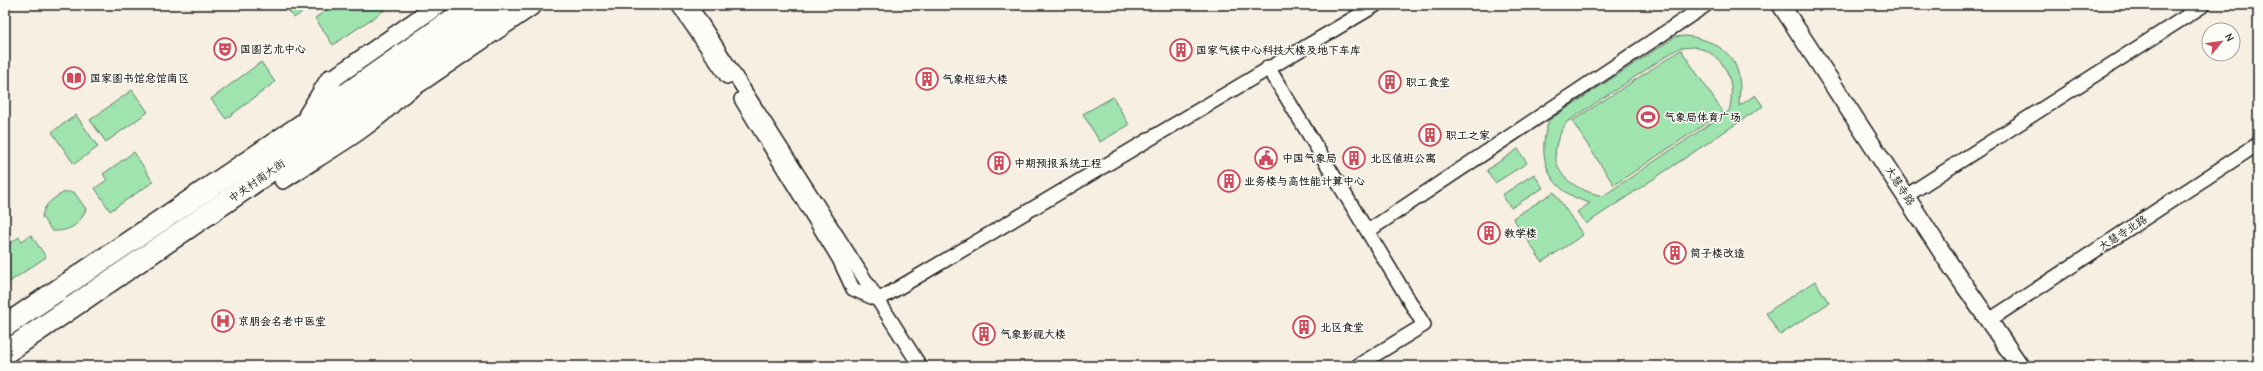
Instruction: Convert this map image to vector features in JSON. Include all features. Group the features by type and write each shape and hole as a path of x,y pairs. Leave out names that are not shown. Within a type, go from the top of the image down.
{"main road":[{"name":"中关村南大街","path":"5,326 305,123 473,5"},
{"name":"中关村南大街","path":"5,353 415,71 507,5"},
{"path":"398,98 415,71"},
{"path":"305,123 331,80"},
{"path":"243,190 283,180"}],"street":[{"path":"331,80 438,5"},
{"name":"中关村南大街","path":"283,180 388,109 398,98 534,5"},
{"path":"678,5 730,82 838,258 853,289 878,300"},
{"path":"690,5 920,366"},
{"path":"878,300 1268,67 1376,5"},
{"path":"1368,231 1706,5"},
{"name":"大慧寺路","path":"1781,5 1988,321 2020,366"},
{"path":"1906,196 2204,5"},
{"path":"1268,67 1424,325 1357,366"},
{"name":"大慧寺北路","path":"1988,321 2258,144"}],"green space":[{"path":"285,5 313,5 294,18"},
{"path":"334,5 392,5 333,45 315,18"},
{"path":"1675,37 1694,37 1712,43 1727,53 1733,60 1737,69 1740,85 1739,106 1755,95 1763,106 1586,224 1577,212 1590,203 1576,198 1564,191 1555,182 1549,172 1545,160 1544,148 1545,134 1549,120","holes":["1694,47 1705,50 1714,55 1721,62 1730,80 1731,100 1729,111 1603,196 1588,192 1566,179 1556,160 1556,148 1559,136 1567,122 1680,48"]},
{"name":"气象局体育广场","path":"1681,50 1723,112 1614,185 1572,121"},
{"path":"261,62 275,82 226,119 211,99"},
{"path":"132,90 148,112 106,142 90,120"},
{"path":"1113,97 1129,125 1100,142 1083,114"},
{"path":"76,115 98,147 74,164 52,132"},
{"path":"1518,149 1527,163 1495,183 1487,170"},
{"path":"134,152 153,182 110,211 95,188 107,180 103,174"},
{"path":"1534,174 1543,188 1511,208 1502,195"},
{"path":"65,192 74,192 86,209 84,215 69,229 52,231 42,217 43,212 50,202"},
{"path":"1554,192 1583,235 1542,262 1513,218"},
{"path":"31,235 46,257 5,285 5,247 19,237 22,241"},
{"path":"1815,281 1829,303 1780,335 1766,313"}],"place":[{"name":"国图艺术中心","path":"225,49"},
{"name":"国家气候中心科技大楼及地下车库","path":"1181,50"},
{"name":"国家图书馆总馆南区","path":"74,78"},
{"name":"气象枢纽大楼","path":"927,79"},
{"name":"职工食堂","path":"1390,82"},
{"name":"气象局体育广场","path":"1648,117"},
{"name":"职工之家","path":"1430,135"},
{"name":"中国气象局","path":"1266,158"},
{"name":"北区值班公寓","path":"1354,158"},
{"name":"中期预报系统工程","path":"999,163"},
{"name":"业务楼与高性能计算中心","path":"1229,181"},
{"name":"教学楼","path":"1489,233"},
{"name":"筒子楼改造","path":"1675,253"},
{"name":"京朋会名老中医堂","path":"223,321"},
{"name":"北区食堂","path":"1304,327"},
{"name":"气象影视大楼","path":"984,334"}]}
